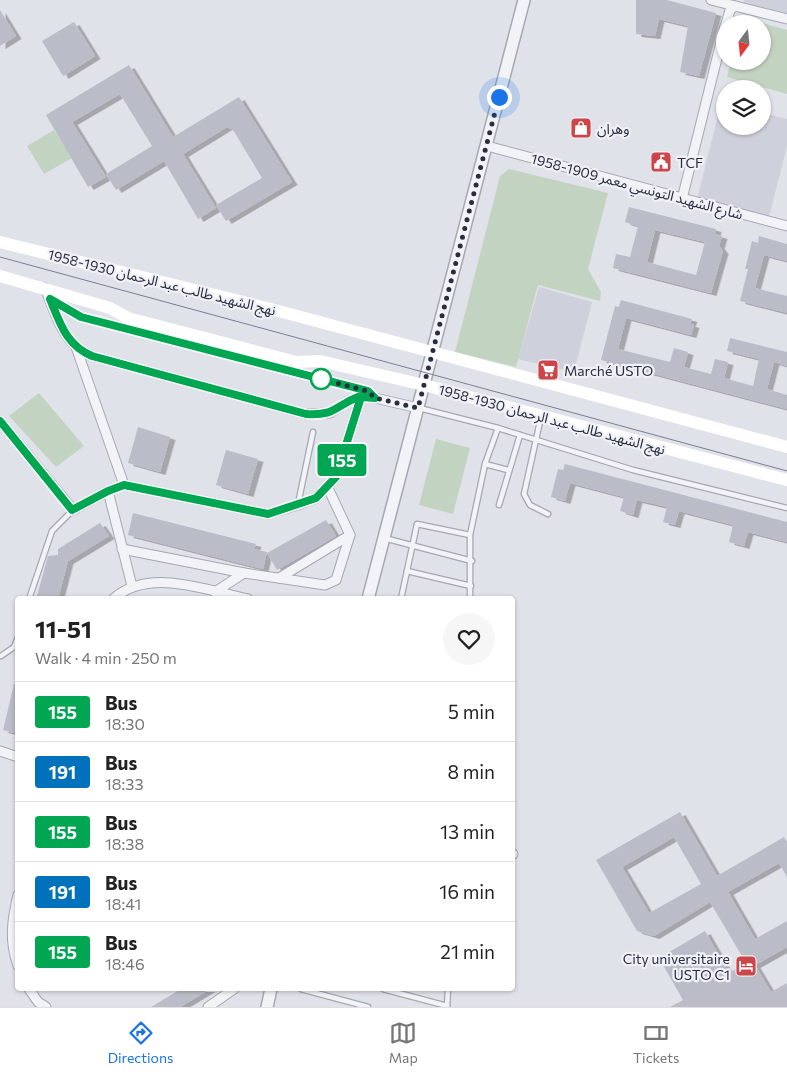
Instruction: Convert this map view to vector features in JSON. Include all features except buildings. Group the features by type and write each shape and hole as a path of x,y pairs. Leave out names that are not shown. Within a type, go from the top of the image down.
{"main road":[{"name":"نهج الشهيد طالب عبد الرحمان 1930-1958","path":"0,242 433,352 787,447"},
{"name":"نهج الشهيد طالب عبد الرحمان 1930-1958","path":"0,276 47,293 110,308 128,318 296,362 320,361 424,385 787,480"}],"street":[{"path":"369,596 524,0"},
{"path":"711,0 787,19"},
{"path":"728,15 730,10 735,6"},
{"path":"682,199 716,61"},
{"name":"شارع الشهيد التونسي معمر 1909-1958","path":"487,146 787,226"},
{"path":"47,293 64,335 76,347 92,356 306,414 330,413 348,401 361,397 375,398 418,408"},
{"path":"76,347 124,485"},
{"path":"0,421 72,510 108,491 124,485 268,514 316,498 328,488 336,477 361,397"},
{"path":"122,549 244,573 325,585 336,580 350,536 328,488"},
{"path":"108,491 132,586"},
{"path":"279,578 350,536"},
{"path":"215,592 244,573"},
{"path":"117,596 132,586 163,582 234,596"},
{"path":"0,751 15,756"},
{"path":"15,907 11,924 12,951 15,958"},
{"path":"30,991 38,1002 46,1007"},
{"path":"208,1007 231,991"},
{"path":"267,1007 271,991"}],"lane":[{"path":"47,293 81,317 368,391 375,398"},
{"path":"418,408 498,428 633,470 787,508"},
{"path":"541,416 524,494 530,505 548,514"},
{"path":"470,596 472,561 470,535 486,464 498,428"},
{"path":"297,505 313,432"},
{"path":"500,505 508,470 520,435"},
{"path":"486,464 508,470"},
{"path":"31,596 52,531 72,510"},
{"path":"402,596 418,524 470,535"},
{"path":"384,538 472,561"},
{"path":"408,571 471,586"},
{"path":"1,656 15,644"},
{"path":"309,991 368,1007"},
{"path":"390,991 447,1007 448,991"}],"shaded area":[{"path":"744,0 787,0 787,13 743,3"},
{"path":"771,115 787,119 787,146 768,221 696,203 716,123 716,135 771,135"},
{"path":"539,287 592,302 574,372 518,359"}],"green space":[{"path":"771,25 787,30 787,94 771,89 771,80 738,80 727,77 729,70 771,70"},
{"path":"54,130 72,158 44,174 27,146"},
{"path":"509,169 608,193 588,269 601,292 600,301 538,285 516,367 455,352 500,176"},
{"path":"39,393 84,446 56,467 9,416"},
{"path":"436,439 470,448 453,514 419,505"}],"tram line":[{"path":"0,257 787,471"}],"bus line":[{"name":"155","path":"0,421 72,510 108,491 124,485 268,514 316,498 328,488 336,477 361,397 375,398 368,391 81,317 50,299 64,335 72,345 92,356 306,414 319,415 330,413 358,397"}],"place":[{"name":"وهران","path":"581,128"},
{"name":"TCF","path":"661,162"},
{"name":"Marché USTO","path":"548,370"},
{"name":"City universitaire USTO C1","path":"746,966"}],"route":[{"path":"321,379 368,391 375,398 418,408 499,97"}]}
